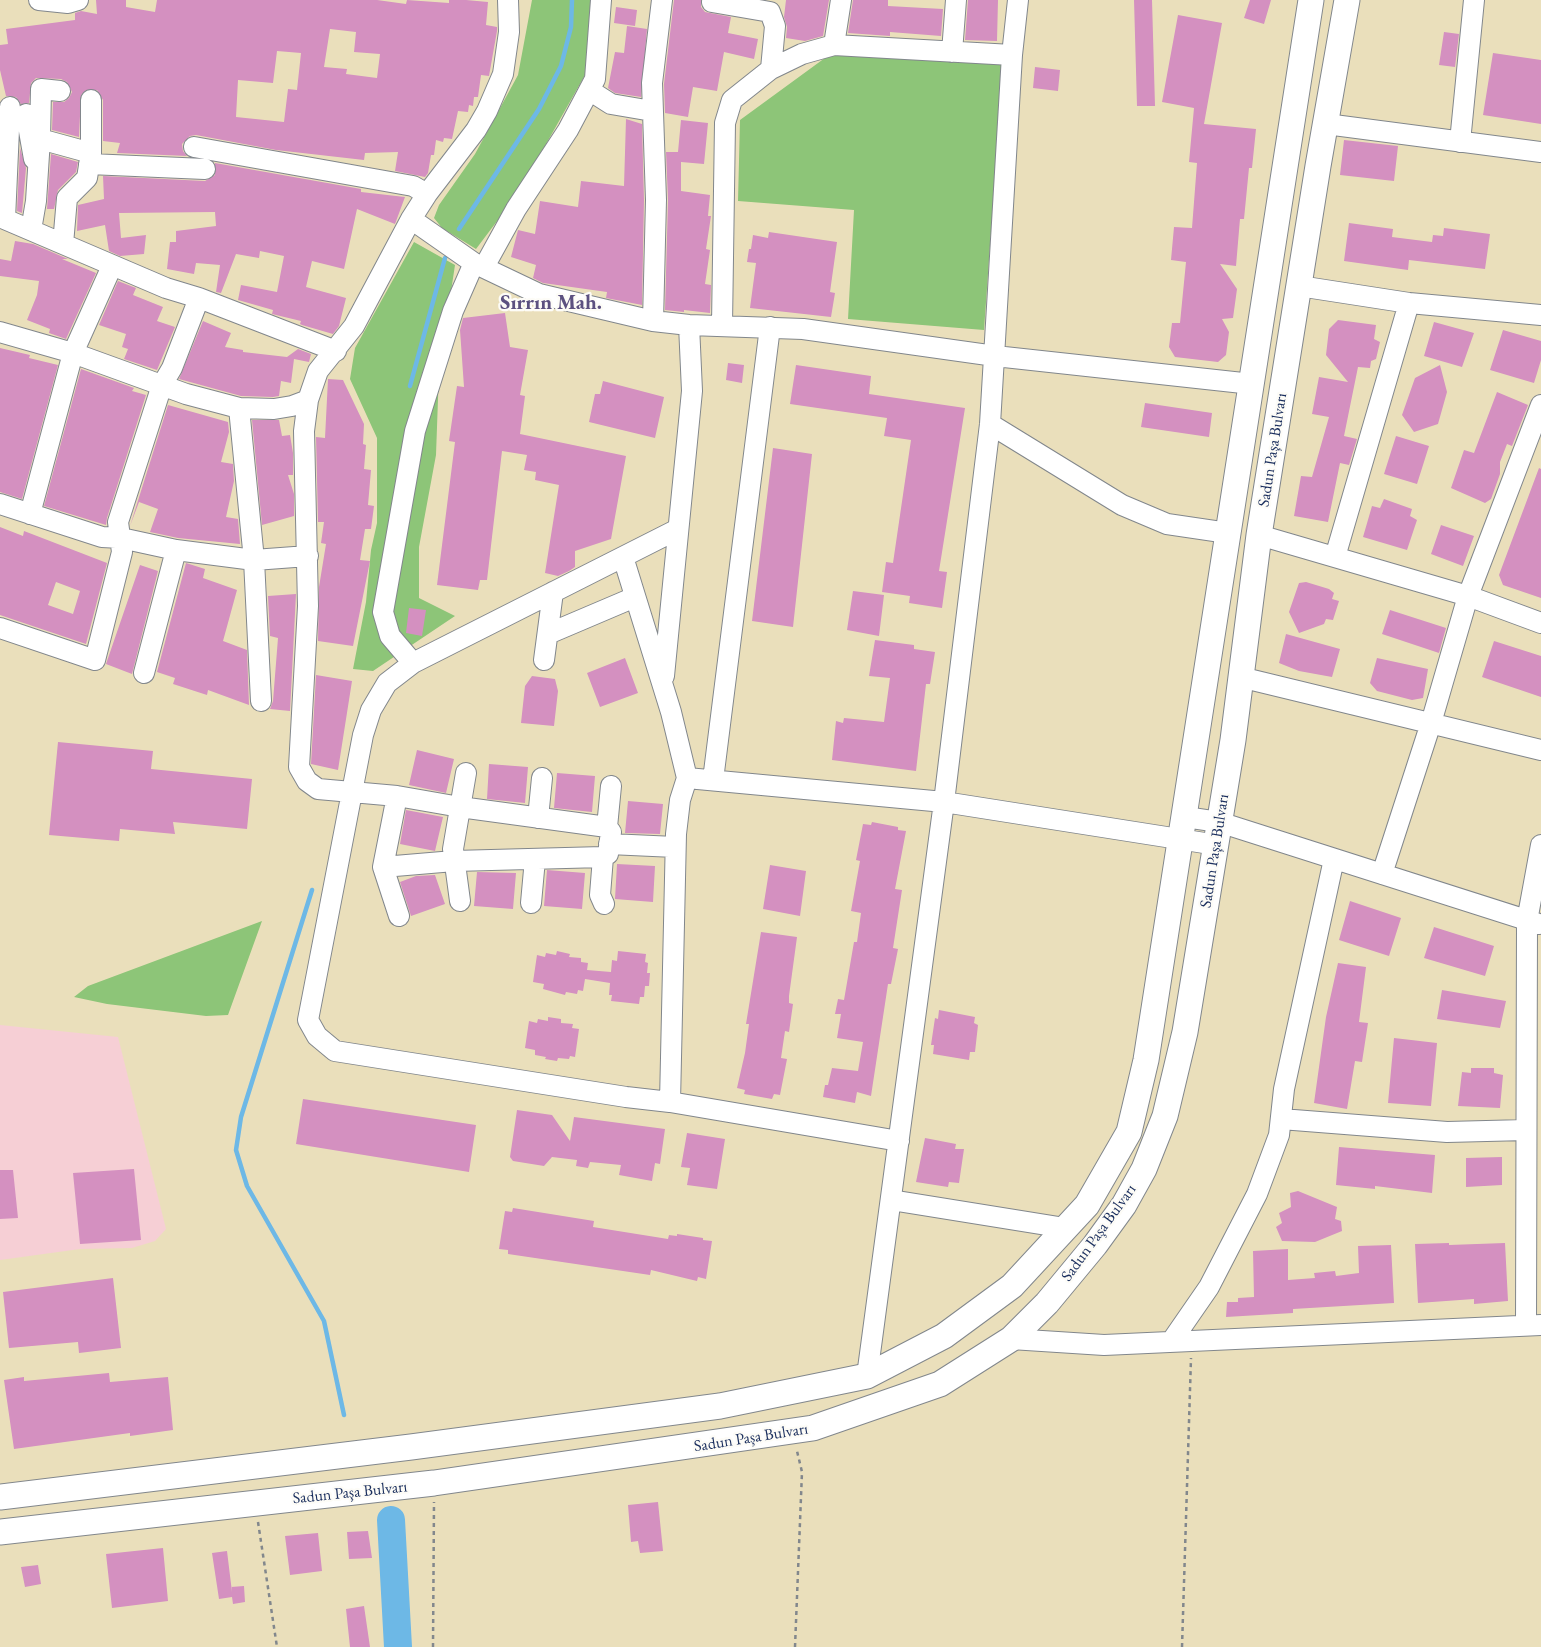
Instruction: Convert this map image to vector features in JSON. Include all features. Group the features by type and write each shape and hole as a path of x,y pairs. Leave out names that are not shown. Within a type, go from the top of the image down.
{"main road":[{"name":"Sadun Paşa Bulvarı","path":"0,1497 402,1448 720,1406 867,1376 944,1336 1012,1286 1087,1204 1129,1132 1148,1051 1311,0"},
{"name":"Sadun Paşa Bulvarı","path":"0,1532 434,1483 813,1428 894,1402 940,1384 1011,1339 1047,1303 1095,1245 1124,1205 1144,1169 1165,1116 1185,1032 1233,740 1259,535 1347,0"}],"street":[{"path":"39,0 68,3 78,0"},
{"path":"508,0 509,32 506,54 503,74 494,96 476,130 427,194 411,220 354,326 336,351 318,371 308,400 304,431 308,556 299,767 307,781 318,789 397,796 460,808 538,818 606,843"},
{"path":"413,663 390,636 383,612 414,431 453,311 479,265 568,130 595,78 601,0"},
{"path":"653,321 656,200 652,83 662,0"},
{"path":"713,0 712,2 770,12 775,26 771,69"},
{"path":"834,45 841,0"},
{"path":"952,52 956,0"},
{"path":"867,1376 944,802 990,424 1012,55 1018,0"},
{"path":"1460,142 1474,0"},
{"path":"722,326 725,123 732,100 771,69 802,54 834,45 1012,55"},
{"path":"31,230 36,201 41,89 60,91"},
{"path":"589,90 611,104 652,111"},
{"path":"63,244 67,198 87,178 90,158 91,100"},
{"path":"36,201 34,159 18,111 2,218 166,288 199,298 336,351"},
{"path":"1326,124 1541,152"},
{"path":"40,139 90,158 205,169"},
{"path":"194,147 413,186 427,194"},
{"path":"411,220 479,265 540,294 653,321 689,325 803,329 995,356 1252,384"},
{"path":"30,514 73,353 112,266"},
{"path":"1300,286 1409,303 1541,315"},
{"path":"0,628 95,660 122,552 118,522 162,385 172,368 199,298"},
{"path":"1336,557 1409,303"},
{"path":"663,685 692,391 689,325"},
{"path":"713,780 770,327"},
{"path":"0,332 73,353 186,394 239,408 274,409 292,406 308,400"},
{"path":"1382,874 1431,723 1468,596 1541,405"},
{"path":"239,408 254,560 261,701"},
{"path":"990,424 1122,505 1167,524 1228,533"},
{"path":"0,504 102,536 121,538 176,550 254,560 308,556"},
{"path":"678,529 413,663 387,683 371,710 363,735 308,1020 317,1036 335,1051 626,1097 670,1102 899,1141"},
{"path":"1259,535 1468,596 1541,622"},
{"path":"144,673 176,550"},
{"path":"623,557 663,685 687,778 680,800 675,847 670,1102"},
{"path":"544,660 553,592"},
{"path":"548,634 635,597"},
{"path":"1240,677 1541,750"},
{"path":"460,901 453,849 466,773"},
{"path":"538,818 542,778"},
{"path":"687,778 944,802 1183,828 1334,859 1534,923"},
{"path":"604,904 600,895 611,786"},
{"path":"397,796 383,866 399,916"},
{"path":"383,866 454,861 535,859 606,843 675,847"},
{"path":"1011,1339 1104,1345 1534,1325 1526,1130 1534,923 1541,845"},
{"path":"531,903 535,859"},
{"path":"1171,1342 1209,1287 1257,1194 1279,1135 1284,1089 1334,859"},
{"path":"1281,1119 1447,1132 1526,1130"},
{"path":"891,1200 1065,1228"}],"path":[{"path":"1182,1647 1191,1341"},
{"path":"793,1432 802,1472 795,1647"},
{"path":"434,1483 434,1647"},
{"path":"255,1504 277,1647"}],"shaded area":[{"path":"0,1025 118,1037 166,1229 155,1241 132,1248 80,1249 0,1260"}],"green space":[{"path":"532,0 593,0 591,41 585,75 519,192 476,249 442,228 434,218 439,205 475,154 518,75"},
{"path":"829,55 1003,62 984,330 848,319 854,210 738,201 740,120"},
{"path":"414,242 455,265 439,371 436,455 419,547 419,598 455,616 373,671 353,669 366,602 371,550 377,523 377,438 350,379 355,348"},
{"path":"262,921 228,1015 206,1016 107,1004 74,997 88,986"}],"building":[{"path":"96,0 126,0 126,7 155,12 157,0 377,0 406,4 407,0 449,3 449,0 466,0 488,2 486,25 497,27 497,31 489,76 481,75 478,97 474,97 473,106 469,105 468,112 458,111 452,139 444,138 443,142 436,140 434,155 431,155 428,173 425,177 395,171 398,152 365,153 364,160 276,150 196,135 190,136 182,144 183,151 187,156 117,153 120,143 103,141 103,100 97,90 86,90 81,95 79,137 52,130 53,102 64,102 72,92 67,82 61,79 36,78 31,83 29,103 21,104 16,97 6,96 0,70 0,45 8,44 6,29 75,20 75,13 81,11 97,14","holes":["330,29 356,32 354,52 380,54 377,78 346,74 347,69 324,67","277,51 301,53 297,90 288,89 284,122 236,117 238,80 273,83"]},
{"path":"674,0 701,0 701,7 705,12 731,17 728,33 758,39 754,59 724,52 717,91 693,87 688,117 665,113 664,84"},
{"path":"786,0 829,0 823,36 805,41 786,38 787,27 784,17"},
{"path":"853,0 888,0 888,6 943,9 941,36 890,32 890,36 848,33"},
{"path":"968,0 998,0 997,41 965,40"},
{"path":"1134,0 1152,0 1155,106 1137,106"},
{"path":"1250,0 1271,0 1264,24 1244,18"},
{"path":"616,7 637,10 635,26 614,23"},
{"path":"1178,15 1222,23 1204,124 1256,129 1252,168 1249,168 1244,219 1240,219 1236,266 1220,264 1237,289 1233,318 1222,319 1229,332 1226,355 1218,362 1175,357 1169,347 1172,323 1180,323 1186,262 1171,260 1174,227 1192,228 1197,163 1189,162 1194,108 1162,102"},
{"path":"627,26 647,29 641,97 615,93 608,88 615,52 624,53"},
{"path":"1444,32 1459,34 1455,67 1439,65"},
{"path":"1493,53 1541,60 1541,124 1483,115"},
{"path":"1035,67 1060,70 1058,91 1033,88"},
{"path":"626,119 642,124 644,200 642,305 606,298 607,292 543,283 533,278 536,265 511,257 518,230 535,234 540,201 578,207 581,181 624,186"},
{"path":"681,120 708,123 704,164 681,162 681,191 710,195 708,216 711,216 706,249 710,250 705,284 711,285 710,313 665,310 668,200 666,152 678,152"},
{"path":"1344,140 1398,146 1394,181 1340,175"},
{"path":"20,148 26,168 22,213 17,211"},
{"path":"51,154 78,162 76,172 58,190 54,209 47,209"},
{"path":"215,163 361,189 361,192 405,197 395,224 357,209 344,269 312,261 306,287 346,298 339,326 333,334 302,325 300,324 301,321 272,314 273,310 238,300 241,285 277,292 284,256 260,251 259,258 236,254 221,293 216,292 220,265 196,263 194,274 167,269 170,242 176,242 176,231 216,226 215,212 119,213 121,238 146,235 144,254 120,256 109,251 105,225 77,231 78,205 104,199 103,176 205,181 215,175"},
{"path":"1349,223 1393,229 1392,237 1432,242 1433,235 1443,236 1444,228 1490,234 1485,269 1409,260 1408,270 1344,261"},
{"path":"769,232 837,242 830,292 835,293 831,317 750,308 756,263 747,262 749,249 751,249 753,235 768,238"},
{"path":"15,241 33,244 96,273 66,339 49,333 50,329 27,320 37,295 39,281 0,276 0,259 11,261"},
{"path":"118,281 136,288 133,295 163,307 157,321 175,327 157,370 124,359 128,349 122,347 126,334 99,325"},
{"path":"505,313 510,347 528,350 520,395 525,396 520,434 626,456 611,539 575,551 575,567 569,571 558,576 545,573 559,485 535,480 536,472 524,470 527,455 502,451 487,580 480,580 478,590 437,585 455,442 449,441 457,386 464,387 460,330 463,318"},
{"path":"1338,320 1376,325 1374,339 1380,342 1376,359 1371,361 1370,368 1358,367 1344,436 1357,439 1349,465 1340,463 1328,522 1294,516 1301,476 1312,477 1329,417 1312,414 1319,377 1348,382 1326,355 1329,329"},
{"path":"203,321 231,333 225,347 243,350 243,352 287,357 298,349 311,354 309,362 294,359 291,383 281,381 279,396 273,397 241,396 179,379"},
{"path":"1434,322 1474,333 1462,367 1424,356"},
{"path":"1503,330 1541,341 1541,360 1534,383 1490,370"},
{"path":"0,348 30,355 29,358 58,365 22,499 0,492"},
{"path":"728,363 744,365 742,383 726,380"},
{"path":"796,365 871,376 869,394 965,408 939,571 947,572 942,608 909,603 910,596 882,592 886,562 893,563 911,440 884,436 887,418 790,404"},
{"path":"1440,365 1447,392 1438,424 1414,432 1402,415 1415,378"},
{"path":"81,369 134,388 132,391 146,395 106,525 44,506"},
{"path":"328,379 343,380 364,424 363,444 366,445 364,469 371,470 368,505 374,506 371,529 365,529 360,560 370,561 353,646 318,641 319,587 326,544 321,543 324,522 318,522 316,437 325,438"},
{"path":"603,381 664,397 655,438 589,422 595,394 600,394"},
{"path":"1497,392 1528,405 1512,446 1507,444 1500,462 1500,474 1491,499 1485,503 1451,488 1464,450 1474,453"},
{"path":"1145,403 1212,413 1209,437 1141,427"},
{"path":"168,405 228,422 229,432 221,462 233,464 234,481 226,517 238,519 240,544 178,538 150,532 158,509 139,502 130,526"},
{"path":"252,420 279,420 282,436 290,435 293,453 293,475 288,475 294,494 294,516 262,525"},
{"path":"1396,436 1429,446 1417,484 1384,474"},
{"path":"773,448 812,454 793,627 752,621"},
{"path":"1539,468 1541,469 1541,598 1503,585 1499,575"},
{"path":"1384,499 1412,509 1410,516 1417,520 1407,550 1363,537 1372,506 1380,508"},
{"path":"1441,525 1474,536 1463,566 1431,554"},
{"path":"0,527 23,536 24,531 107,563 86,644 0,615","holes":["56,582 80,591 73,614 48,605"]},
{"path":"186,563 205,569 203,578 237,590 223,641 247,650 249,705 208,690 207,695 173,684 175,678 157,672"},
{"path":"140,565 158,571 132,674 106,664"},
{"path":"1306,582 1329,589 1334,593 1332,599 1339,601 1333,620 1326,619 1324,624 1299,633 1289,612 1299,583"},
{"path":"853,591 884,595 879,636 847,630"},
{"path":"296,594 290,711 270,709 273,701 278,638 270,636 268,596"},
{"path":"409,608 426,610 422,636 406,633"},
{"path":"1390,610 1446,628 1439,653 1382,634"},
{"path":"1286,634 1340,649 1332,677 1299,671 1279,663"},
{"path":"875,640 914,645 914,649 935,652 930,684 926,684 916,771 832,760 836,721 843,723 844,718 884,722 890,678 869,676"},
{"path":"1494,641 1541,656 1541,697 1482,677"},
{"path":"625,658 638,693 600,707 587,673"},
{"path":"1377,658 1428,669 1423,698 1412,700 1377,691 1370,683"},
{"path":"316,675 352,681 338,770 311,764"},
{"path":"532,676 555,679 558,691 554,726 521,723 525,686"},
{"path":"58,742 153,751 151,769 252,779 247,829 173,822 175,834 120,829 119,841 49,835"},
{"path":"417,750 454,759 446,793 409,785"},
{"path":"489,764 528,767 525,803 487,799"},
{"path":"557,773 595,776 592,812 554,808"},
{"path":"628,801 663,804 660,834 625,833"},
{"path":"406,810 443,817 435,851 400,844"},
{"path":"872,822 898,827 898,830 906,831 895,889 902,890 893,948 898,949 891,984 888,984 871,1096 857,1092 855,1103 823,1097 825,1085 828,1085 832,1068 858,1071 863,1042 837,1038 841,1014 835,1014 838,999 844,1000 854,942 857,942 861,913 851,911 860,861 856,860 863,824 871,825"},
{"path":"617,864 655,866 653,902 615,899"},
{"path":"770,865 806,871 800,916 763,909"},
{"path":"547,870 585,873 582,909 544,906"},
{"path":"477,872 516,873 513,909 474,906"},
{"path":"435,875 445,904 411,916 400,882 416,876"},
{"path":"1350,901 1401,918 1389,956 1339,940"},
{"path":"1434,927 1494,946 1485,976 1424,958"},
{"path":"761,932 797,937 789,996 789,1003 793,1004 789,1032 785,1031 781,1058 787,1059 780,1095 774,1094 772,1099 744,1094 745,1090 737,1088 745,1053 749,1024 746,1024"},
{"path":"557,951 570,954 569,957 581,958 581,962 588,963 587,970 611,972 612,960 617,961 618,951 646,954 645,962 648,963 647,973 650,973 649,986 645,986 644,997 640,997 639,1004 611,1001 612,995 609,995 610,983 585,979 583,991 578,990 577,994 566,992 565,995 543,989 544,984 533,982 537,955 545,957 546,953 556,955"},
{"path":"1338,963 1366,967 1359,1022 1368,1023 1362,1062 1355,1061 1347,1109 1314,1103 1326,1017"},
{"path":"1442,990 1506,1001 1500,1028 1437,1019"},
{"path":"939,1010 975,1017 974,1023 978,1025 975,1052 970,1052 969,1060 933,1054 934,1045 931,1045 935,1018 938,1019"},
{"path":"548,1017 561,1019 561,1023 573,1024 572,1028 579,1029 575,1057 570,1056 569,1059 558,1058 557,1061 545,1059 546,1057 535,1055 535,1050 525,1048 529,1021 537,1023 538,1019 548,1021"},
{"path":"1394,1038 1437,1043 1431,1106 1388,1103"},
{"path":"1471,1068 1494,1068 1494,1073 1503,1075 1500,1108 1458,1106 1462,1072 1471,1073"},
{"path":"303,1099 476,1125 469,1172 296,1144"},
{"path":"517,1110 552,1115 570,1141 574,1117 665,1129 660,1164 655,1163 652,1181 619,1175 621,1165 590,1162 588,1168 576,1166 577,1160 552,1157 544,1166 513,1161 510,1157"},
{"path":"687,1133 725,1139 717,1189 687,1185 690,1168 681,1167"},
{"path":"925,1138 956,1144 955,1149 964,1149 959,1183 949,1182 948,1187 916,1182"},
{"path":"1339,1147 1435,1155 1432,1193 1375,1186 1375,1189 1336,1185"},
{"path":"1502,1157 1502,1185 1466,1187 1466,1158"},
{"path":"134,1169 141,1240 80,1244 73,1173"},
{"path":"0,1170 13,1170 18,1218 0,1219"},
{"path":"1298,1191 1337,1207 1335,1219 1341,1221 1342,1231 1315,1242 1282,1241 1276,1227 1282,1223 1279,1213 1291,1207 1290,1193"},
{"path":"513,1208 594,1221 593,1227 668,1239 669,1235 677,1236 677,1234 712,1241 706,1279 698,1277 697,1281 651,1270 650,1275 508,1254 508,1250 499,1249 505,1211 512,1212"},
{"path":"1449,1243 1449,1245 1505,1243 1508,1301 1474,1304 1474,1299 1418,1303 1415,1244"},
{"path":"1391,1245 1394,1303 1293,1309 1293,1313 1226,1317 1227,1302 1238,1302 1238,1298 1254,1297 1253,1251 1288,1249 1288,1280 1315,1278 1314,1273 1335,1271 1336,1276 1359,1273 1358,1246"},
{"path":"113,1278 121,1348 79,1353 78,1342 9,1348 3,1292"},
{"path":"109,1373 110,1382 168,1377 173,1430 130,1436 130,1433 14,1449 4,1380 24,1377 24,1381"},
{"path":"658,1502 663,1551 640,1553 638,1541 631,1542 628,1505"},
{"path":"368,1531 372,1558 349,1559 347,1532"},
{"path":"318,1533 322,1571 290,1575 285,1536"},
{"path":"163,1548 168,1601 112,1608 106,1554"},
{"path":"227,1551 231,1587 244,1586 245,1602 233,1604 232,1597 219,1599 212,1553"},
{"path":"38,1565 41,1584 25,1587 21,1567"},
{"path":"364,1606 370,1647 350,1647 346,1609"}],"waterway":[{"path":"459,229 539,109 561,66 571,27 572,0"},
{"path":"410,386 445,258"},
{"path":"312,890 241,1117 236,1150 247,1186 324,1321 344,1415"},
{"path":"391,1520 398,1647"}],"district":[{"name":"Sırrın Mah.","path":"551,303"}]}
